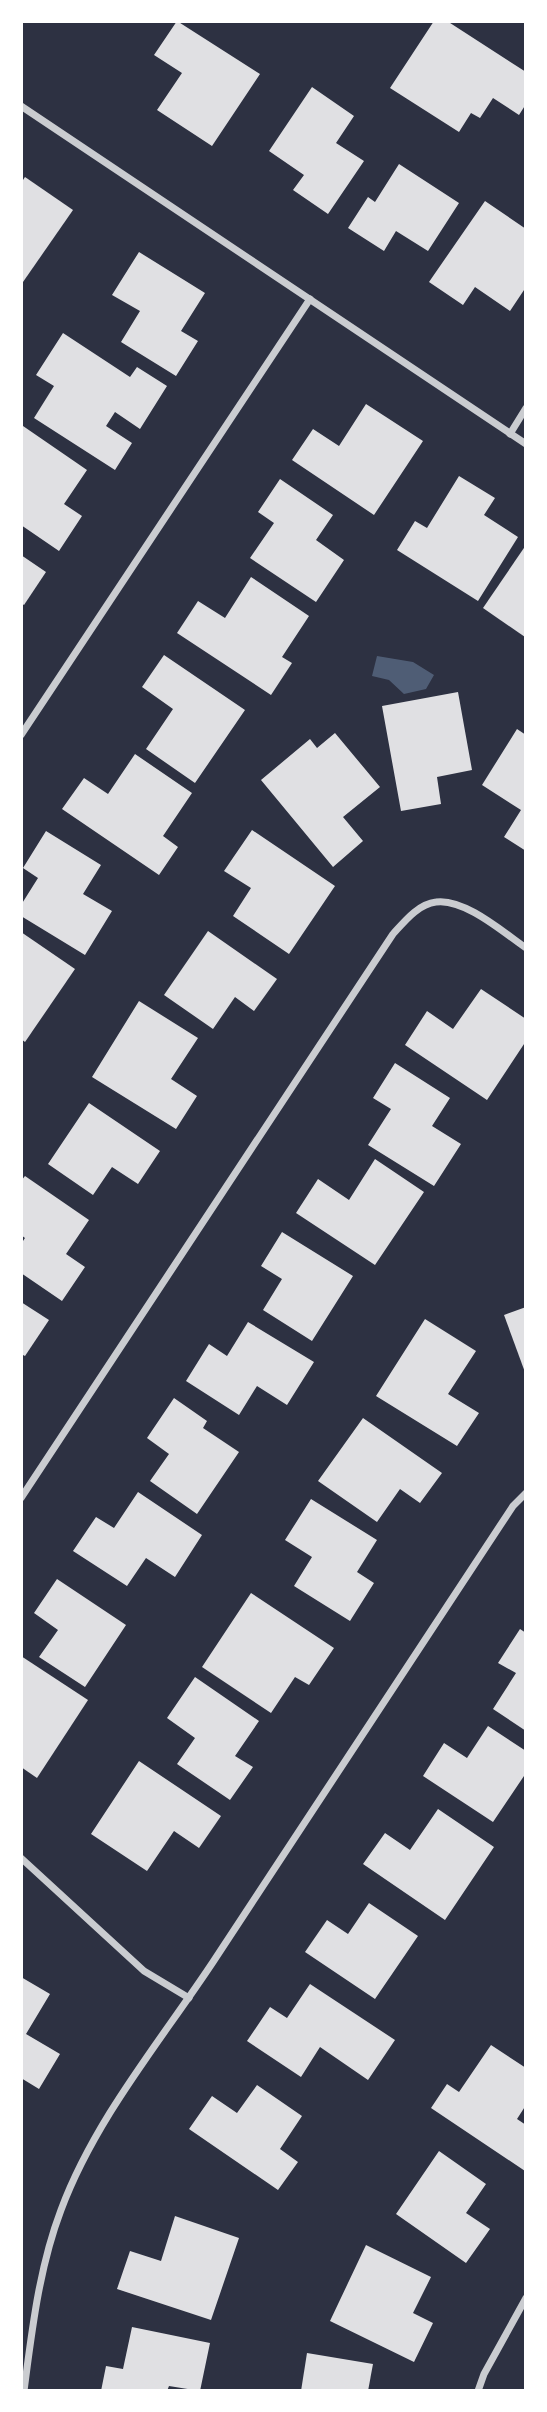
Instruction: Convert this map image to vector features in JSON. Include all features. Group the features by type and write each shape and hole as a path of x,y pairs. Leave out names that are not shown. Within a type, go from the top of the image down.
{"street":[{"path":"21,106 526,444"},
{"path":"21,734 310,299"},
{"path":"510,434 526,408"},
{"path":"21,1499 393,934 412,913 434,902 457,904 526,948"},
{"path":"24,2391 42,2272 61,2209 92,2146 132,2080 189,1998 513,1506 526,1493"},
{"path":"21,1858 144,1971 189,1998"},
{"path":"478,2391 484,2374 526,2298"}],"water":[{"path":"377,656 413,662 434,675 426,689 404,694 389,680 372,676"}],"building":[{"path":"177,21 260,74 212,146 157,110 182,73 154,55"},
{"path":"434,21 447,21 526,72 526,104 519,115 493,98 480,118 471,113 459,132 390,88"},
{"path":"312,87 354,116 336,143 364,161 328,214 293,190 304,175 269,151"},
{"path":"399,164 459,203 428,251 396,231 384,251 348,228 368,197 375,202"},
{"path":"25,177 73,210 23,282 21,183"},
{"path":"485,201 526,229 526,287 510,311 475,287 463,305 429,282"},
{"path":"139,252 205,293 181,331 198,341 176,376 121,342 140,311 112,295"},
{"path":"63,333 130,377 137,367 167,386 140,429 115,412 106,426 132,443 115,470 34,418 54,386 36,375"},
{"path":"366,404 423,441 374,515 292,460 313,429 339,446"},
{"path":"23,426 87,470 64,504 82,516 59,551 21,525"},
{"path":"459,476 495,498 484,515 518,537 478,601 397,550 415,521 427,528"},
{"path":"280,479 333,515 316,540 344,560 316,602 250,558 274,523 258,512"},
{"path":"526,545 526,636 525,637 483,608"},
{"path":"21,555 46,572 24,605 21,603"},
{"path":"251,577 309,616 282,657 292,663 271,695 177,633 198,601 225,618"},
{"path":"164,655 245,710 195,783 146,749 173,709 142,687"},
{"path":"458,692 472,770 437,777 441,804 401,811 382,706"},
{"path":"517,729 526,735 526,851 504,837 521,810 482,785"},
{"path":"335,733 380,787 343,817 363,841 333,867 261,780 310,739 317,748"},
{"path":"135,754 192,793 163,836 178,847 159,875 62,809 84,778 108,794"},
{"path":"252,830 335,886 289,954 233,916 251,888 224,871"},
{"path":"46,831 101,865 83,894 112,911 85,955 21,916 21,905 38,878 23,868"},
{"path":"208,931 277,979 254,1011 235,997 213,1029 164,995"},
{"path":"21,932 75,969 25,1042 21,1039"},
{"path":"481,989 526,1019 526,1041 487,1100 405,1045 427,1011 453,1029"},
{"path":"139,1001 198,1038 171,1079 197,1096 176,1129 92,1077"},
{"path":"395,1063 450,1098 432,1126 461,1144 434,1186 368,1145 391,1109 373,1098"},
{"path":"89,1103 160,1151 138,1184 112,1167 93,1195 48,1164"},
{"path":"375,1159 424,1192 375,1265 296,1213 318,1179 349,1200"},
{"path":"25,1176 89,1220 66,1254 85,1267 62,1301 21,1273 21,1244 25,1238 21,1235 21,1181"},
{"path":"282,1232 353,1276 312,1341 263,1310 282,1279 261,1266"},
{"path":"21,1302 49,1320 25,1356 21,1354"},
{"path":"526,1307 526,1375 504,1315"},
{"path":"425,1319 476,1351 448,1394 479,1413 457,1446 376,1396"},
{"path":"248,1322 314,1362 287,1405 257,1386 239,1415 186,1381 209,1344 227,1356"},
{"path":"174,1398 207,1421 203,1428 239,1452 197,1514 150,1481 169,1454 147,1438"},
{"path":"363,1418 442,1473 420,1503 400,1489 377,1522 318,1481"},
{"path":"138,1492 202,1535 175,1577 146,1558 127,1586 73,1551 96,1517 114,1528"},
{"path":"311,1499 377,1540 357,1572 374,1583 350,1621 294,1586 312,1557 285,1540"},
{"path":"57,1579 126,1625 85,1687 39,1657 58,1630 34,1613"},
{"path":"251,1593 334,1648 309,1685 295,1677 271,1713 202,1667"},
{"path":"520,1629 526,1633 526,1731 493,1709 516,1673 498,1663"},
{"path":"21,1656 88,1700 37,1778 21,1767"},
{"path":"195,1677 259,1721 235,1756 253,1767 230,1800 177,1764 195,1738 167,1718"},
{"path":"488,1726 526,1751 526,1773 493,1822 423,1776 444,1743 467,1758"},
{"path":"139,1761 221,1816 199,1848 174,1831 147,1871 91,1834"},
{"path":"438,1809 494,1847 445,1920 363,1864 385,1833 410,1850"},
{"path":"369,1903 418,1936 375,1999 305,1952 327,1920 348,1934"},
{"path":"21,1977 50,1994 26,2034 60,2054 39,2089 21,2078"},
{"path":"310,1984 395,2040 368,2080 320,2047 301,2077 247,2041 270,2007 287,2018"},
{"path":"491,2045 526,2068 526,2105 517,2119 526,2125 525,2171 431,2108 447,2084 459,2092"},
{"path":"257,2085 302,2116 280,2149 298,2162 278,2190 189,2129 212,2096 237,2113"},
{"path":"439,2151 486,2184 466,2213 490,2229 466,2263 396,2214"},
{"path":"175,2216 239,2238 211,2320 117,2289 130,2251 161,2261"},
{"path":"366,2245 431,2277 413,2313 433,2323 414,2362 330,2321"},
{"path":"132,2327 210,2343 200,2391 169,2386 167,2391 101,2391 106,2366 123,2369"},
{"path":"307,2353 373,2364 368,2391 301,2391"}]}
